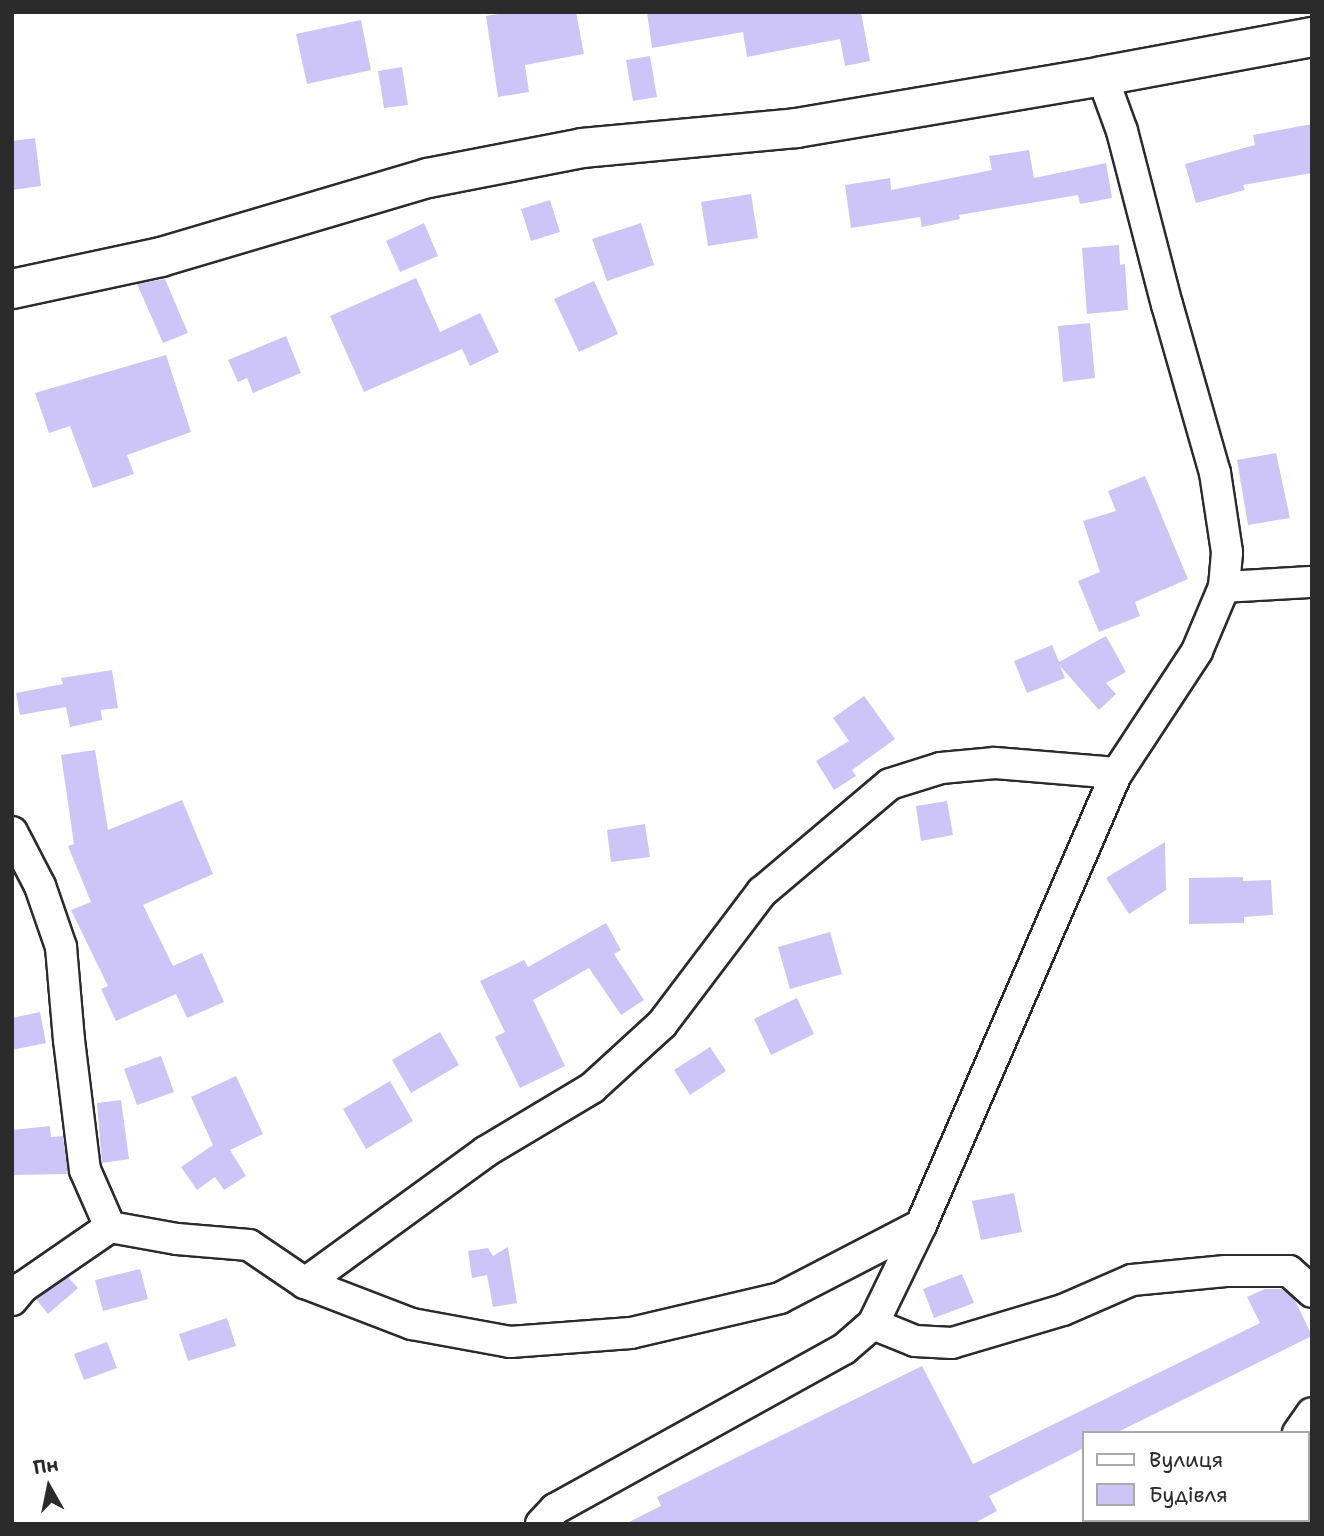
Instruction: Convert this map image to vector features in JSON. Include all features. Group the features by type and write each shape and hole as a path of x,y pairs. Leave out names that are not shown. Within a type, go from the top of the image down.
{"main road":[{"path":"12,289 161,257 428,178 582,148 796,128 1312,37"}],"street":[{"path":"541,1524 555,1509 844,1349 873,1324 921,1225 1116,773 1197,651 1224,586 1227,552 1216,473 1167,305 1122,131 1102,76"},
{"path":"1224,586 1312,582"},
{"path":"305,1283 485,1152 592,1088 662,1024 762,892 890,784 941,768 995,763 1116,773"},
{"path":"12,832 40,886 61,947 85,1170 110,1227"},
{"path":"12,1300 23,1287 110,1227 177,1239 249,1245 305,1283 412,1324 510,1342 631,1333 780,1298 921,1225"},
{"path":"873,1324 915,1341 952,1343 1063,1310 1132,1280 1226,1271 1289,1271 1312,1292"},
{"path":"1299,1431 1312,1413"}],"building":[{"path":"510,12 576,12 584,54 525,65 529,92 498,97 486,16"},
{"path":"647,12 861,12 870,61 845,66 840,39 747,57 743,32 652,48"},
{"path":"361,20 371,70 307,84 296,34"},
{"path":"650,56 657,97 633,101 626,60"},
{"path":"402,67 408,105 384,108 378,71"},
{"path":"1312,124 1312,173 1243,185 1245,190 1196,203 1185,164 1255,145 1253,135"},
{"path":"35,138 41,186 12,190 12,141"},
{"path":"1029,150 1034,178 1106,163 1112,198 1080,204 1078,195 959,215 960,219 922,227 920,217 851,228 845,185 890,178 891,190 992,170 989,156"},
{"path":"751,194 758,238 708,246 701,202"},
{"path":"550,200 560,232 531,241 521,209"},
{"path":"424,223 438,256 400,272 386,241"},
{"path":"641,223 654,265 607,281 592,239"},
{"path":"1119,245 1120,265 1125,264 1128,310 1087,314 1082,248"},
{"path":"416,278 440,332 480,313 499,352 470,366 462,349 364,392 330,316"},
{"path":"165,279 188,333 163,343 137,284"},
{"path":"594,281 618,334 579,352 554,299"},
{"path":"1090,323 1095,378 1063,382 1058,326"},
{"path":"286,336 301,373 253,393 247,378 238,382 228,360"},
{"path":"166,355 191,432 127,455 134,474 93,488 70,426 49,433 35,393"},
{"path":"1276,453 1290,518 1248,525 1237,460"},
{"path":"1145,476 1188,579 1135,602 1140,616 1099,632 1078,581 1100,572 1083,521 1116,511 1108,491"},
{"path":"1106,636 1126,672 1106,683 1116,694 1099,710 1060,666 1065,678 1027,693 1014,661 1052,645 1059,662"},
{"path":"112,670 118,708 101,710 102,720 70,727 66,707 20,715 16,693 63,684 61,678"},
{"path":"864,696 895,739 852,770 856,776 834,790 816,761 849,741 833,718"},
{"path":"95,750 108,830 182,800 213,874 143,905 173,966 202,953 224,1002 187,1018 176,994 116,1021 101,989 108,986 71,910 91,902 68,846 74,844 61,755"},
{"path":"947,801 953,835 921,841 916,806"},
{"path":"645,824 650,857 611,862 607,830"},
{"path":"1165,842 1166,890 1129,914 1106,878"},
{"path":"1243,877 1243,881 1271,880 1273,915 1244,917 1244,923 1189,924 1189,878"},
{"path":"606,923 621,950 614,954 644,1000 621,1015 589,968 533,1000 565,1066 520,1088 495,1037 505,1032 480,981 524,960 528,967"},
{"path":"830,932 842,974 790,989 778,947"},
{"path":"797,998 814,1034 771,1055 754,1019"},
{"path":"40,1012 46,1043 12,1050 12,1018"},
{"path":"440,1032 459,1065 411,1093 392,1060"},
{"path":"710,1047 726,1071 690,1095 674,1070"},
{"path":"161,1056 174,1092 137,1105 124,1069"},
{"path":"236,1076 263,1134 230,1150 246,1176 224,1190 215,1177 197,1190 181,1167 213,1145 191,1097"},
{"path":"390,1081 413,1121 366,1149 343,1109"},
{"path":"121,1100 129,1159 102,1163 97,1103"},
{"path":"50,1126 51,1137 63,1136 68,1174 12,1175 12,1130"},
{"path":"1014,1193 1022,1232 981,1240 972,1201"},
{"path":"508,1247 517,1303 493,1307 487,1275 472,1278 468,1251 488,1248 493,1256"},
{"path":"140,1269 148,1299 103,1311 95,1280"},
{"path":"962,1274 974,1303 934,1318 923,1289"},
{"path":"68,1277 78,1288 48,1314 36,1299"},
{"path":"1265,1289 1282,1289 1295,1300 1312,1336 1120,1431 1082,1431 1082,1449 989,1496 997,1511 973,1524 625,1524 661,1506 657,1497 922,1366 973,1464 1260,1323 1247,1297"},
{"path":"227,1318 236,1346 188,1361 179,1334"},
{"path":"107,1342 117,1368 84,1380 74,1354"}]}
